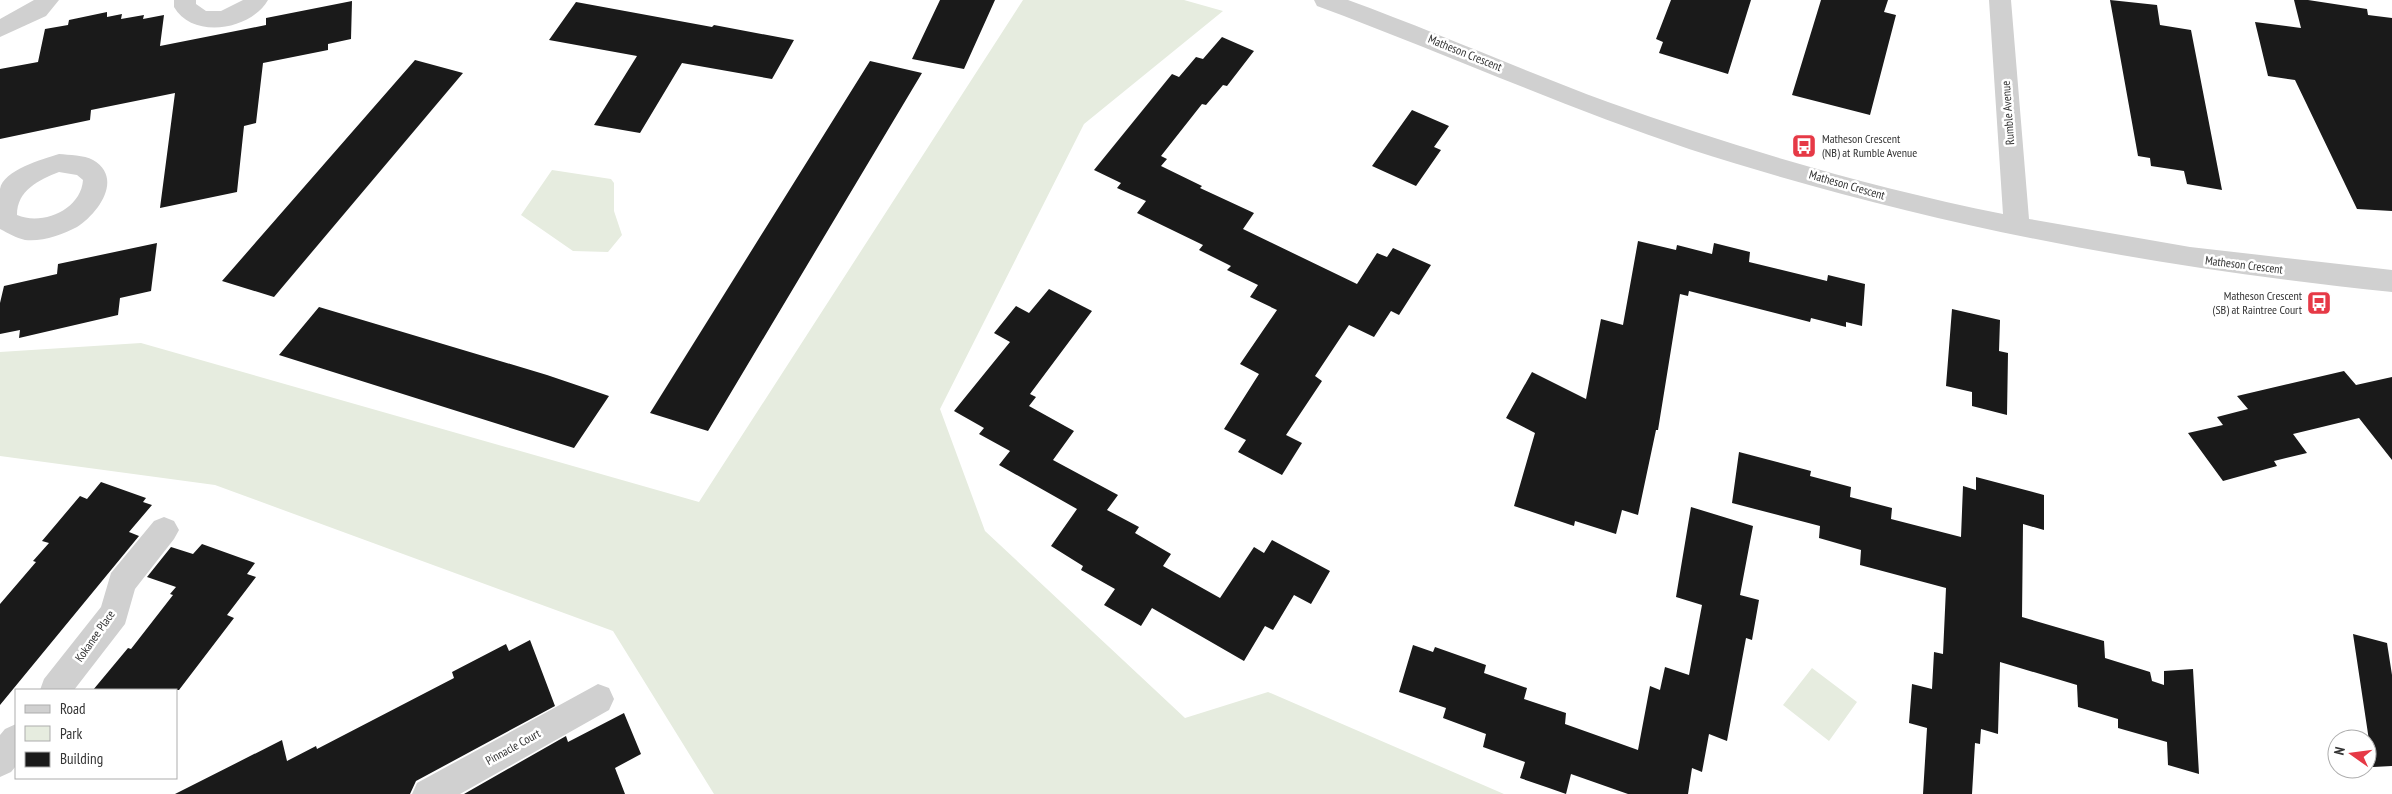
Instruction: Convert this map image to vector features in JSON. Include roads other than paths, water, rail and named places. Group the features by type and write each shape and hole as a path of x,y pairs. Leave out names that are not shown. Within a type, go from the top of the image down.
{"street":[{"path":"0,29 38,10 48,0"},
{"path":"185,0 185,7 191,15 211,19 236,14 251,6 257,0"},
{"name":"Matheson Crescent","path":"1325,0 1399,26 1600,108 1735,153 1872,193 2017,227 2173,256 2311,274 2392,281"},
{"name":"Rumble Avenue","path":"2000,0 2017,227"},
{"name":"Kokanee Place","path":"56,689 114,614 122,583 164,530"},
{"name":"Pinnacle Court","path":"428,794 598,699"},
{"path":"0,761 15,741"}],"place":[{"name":"Matheson Crescent (NB) at Rumble Avenue","path":"1804,146"},
{"name":"Matheson Crescent (SB) at Raintree Court","path":"2319,303"}]}
